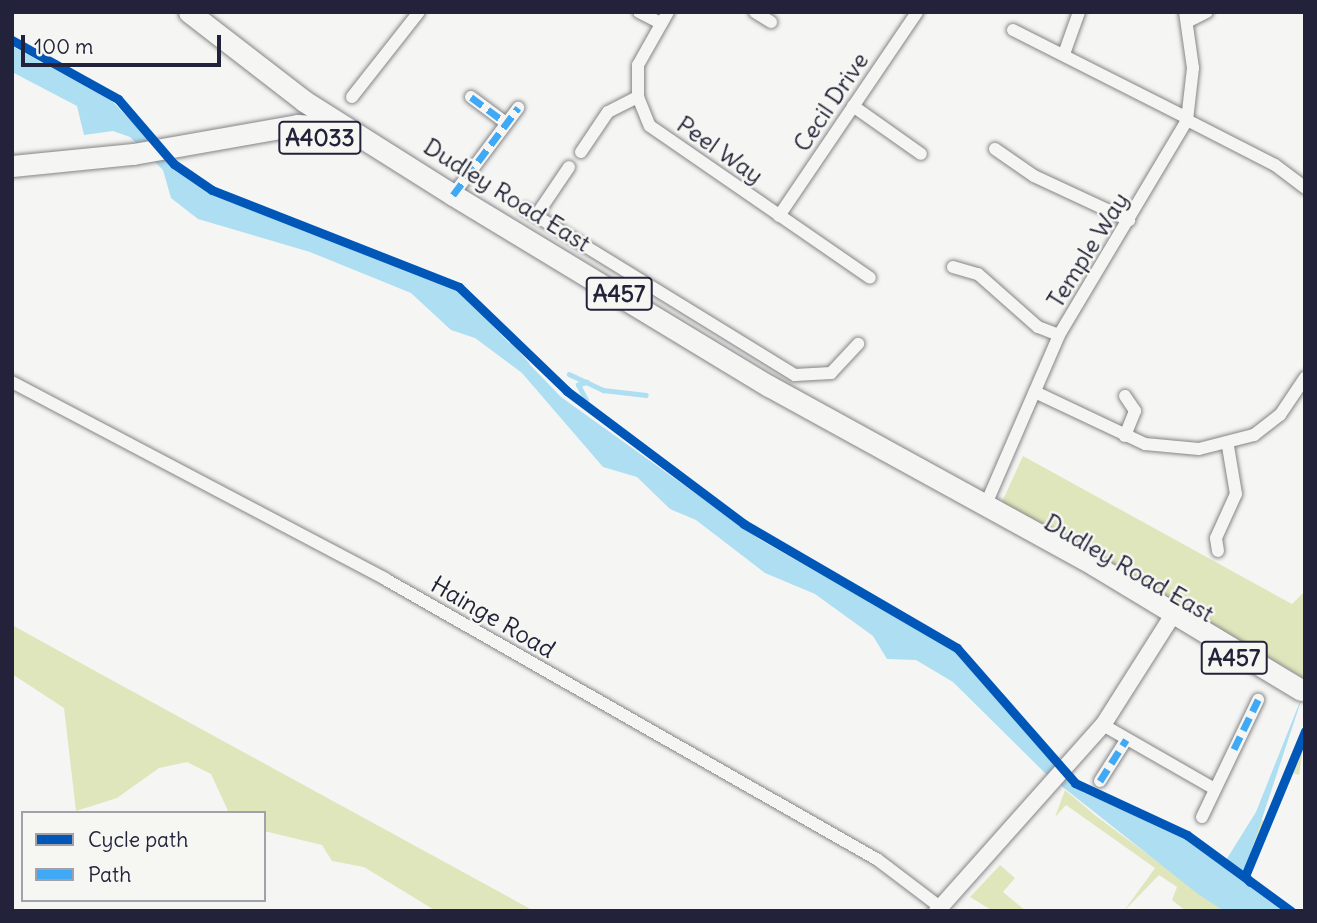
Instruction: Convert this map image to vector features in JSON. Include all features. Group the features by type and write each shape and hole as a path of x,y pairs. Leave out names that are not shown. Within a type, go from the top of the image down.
{"main road":[{"name":"A457","path":"189,12 304,101 352,131"},
{"name":"A4033","path":"297,125 304,101"},
{"name":"A4033","path":"12,166 132,155 164,146 297,125 352,131"},
{"name":"Dudley Road East","path":"352,131 769,386 978,506 1123,582 1175,618"},
{"name":"A4033","path":"242,133 327,138 396,156"},
{"name":"Dudley Road East","path":"978,506 1021,536 1175,618 1303,691"}],"street":[{"path":"639,12 664,18"},
{"path":"755,12 771,22"},
{"name":"Cecil Drive","path":"779,216 917,12"},
{"path":"1064,54 1079,12"},
{"path":"1187,17 1207,12"},
{"path":"352,97 417,13"},
{"name":"Temple Way","path":"978,506 1035,392 1059,335 1187,119 1194,68 1187,17"},
{"name":"Peel Way","path":"664,18 638,65 638,97 650,126 870,278"},
{"path":"1013,30 1275,165 1305,188"},
{"path":"471,97 506,123"},
{"path":"581,152 608,112 638,97"},
{"path":"853,106 921,153"},
{"path":"453,195 518,108"},
{"path":"995,149 1034,176 1129,220"},
{"path":"536,216 569,167"},
{"name":"Dudley Road East","path":"525,209 780,367 818,377 858,344"},
{"path":"953,267 978,274 1038,327 1059,335"},
{"path":"634,303 646,285"},
{"path":"769,386 780,367"},
{"path":"1035,392 1125,436 1170,447 1228,446 1270,424 1305,378"},
{"name":"Hainge Road","path":"12,382 385,579 878,860 939,909"},
{"path":"1125,396 1135,411 1125,436"},
{"path":"1218,551 1216,538 1236,494 1228,446"},
{"path":"939,909 1103,725 1175,618"},
{"path":"1202,817 1213,788 1258,700"},
{"path":"1103,725 1213,788"},
{"path":"1100,781 1126,740"}],"green space":[{"path":"1023,456 1292,604 1305,591 1305,679 1002,502"},
{"path":"12,625 534,911 436,911 364,867 332,861 322,845 266,831 266,811 228,811 211,774 187,762 159,768 117,798 76,811 64,708 12,674"},
{"path":"1305,734 1299,775 1293,773 1250,872 1258,819 1268,822"},
{"path":"1065,790 1224,911 1186,911 1172,900 1177,887 1159,875 1124,911 1155,868 1066,805 1055,817"},
{"path":"1000,865 1015,878 1003,892 1026,911 993,911 970,897"}],"water":[{"path":"12,46 112,101 173,165 212,192 458,290 561,397 759,539 952,649 1082,792 1186,837 1223,865 1256,812 1305,689 1243,876 1285,911 1224,911 1198,894 1045,773 953,682 916,660 887,659 873,636 815,594 765,573 696,520 670,509 637,477 603,467 522,373 475,338 451,330 411,293 310,252 198,219 171,198 163,170 130,137 113,131 84,135 77,106 12,72"}],"waterway":[{"path":"510,345 527,364"},
{"path":"569,374 603,390 646,395"},
{"path":"586,382 578,385 586,400"}],"marked path":[{"path":"471,97 506,123"},
{"path":"453,195 518,108"},
{"path":"1234,749 1258,700"},
{"path":"1100,781 1126,740"}],"cycle path":[{"path":"12,40 118,99 174,164 212,190 459,287 567,391 744,524 957,648 1075,783 1187,835 1291,911"},
{"path":"1250,882 1245,876 1305,731"}]}
